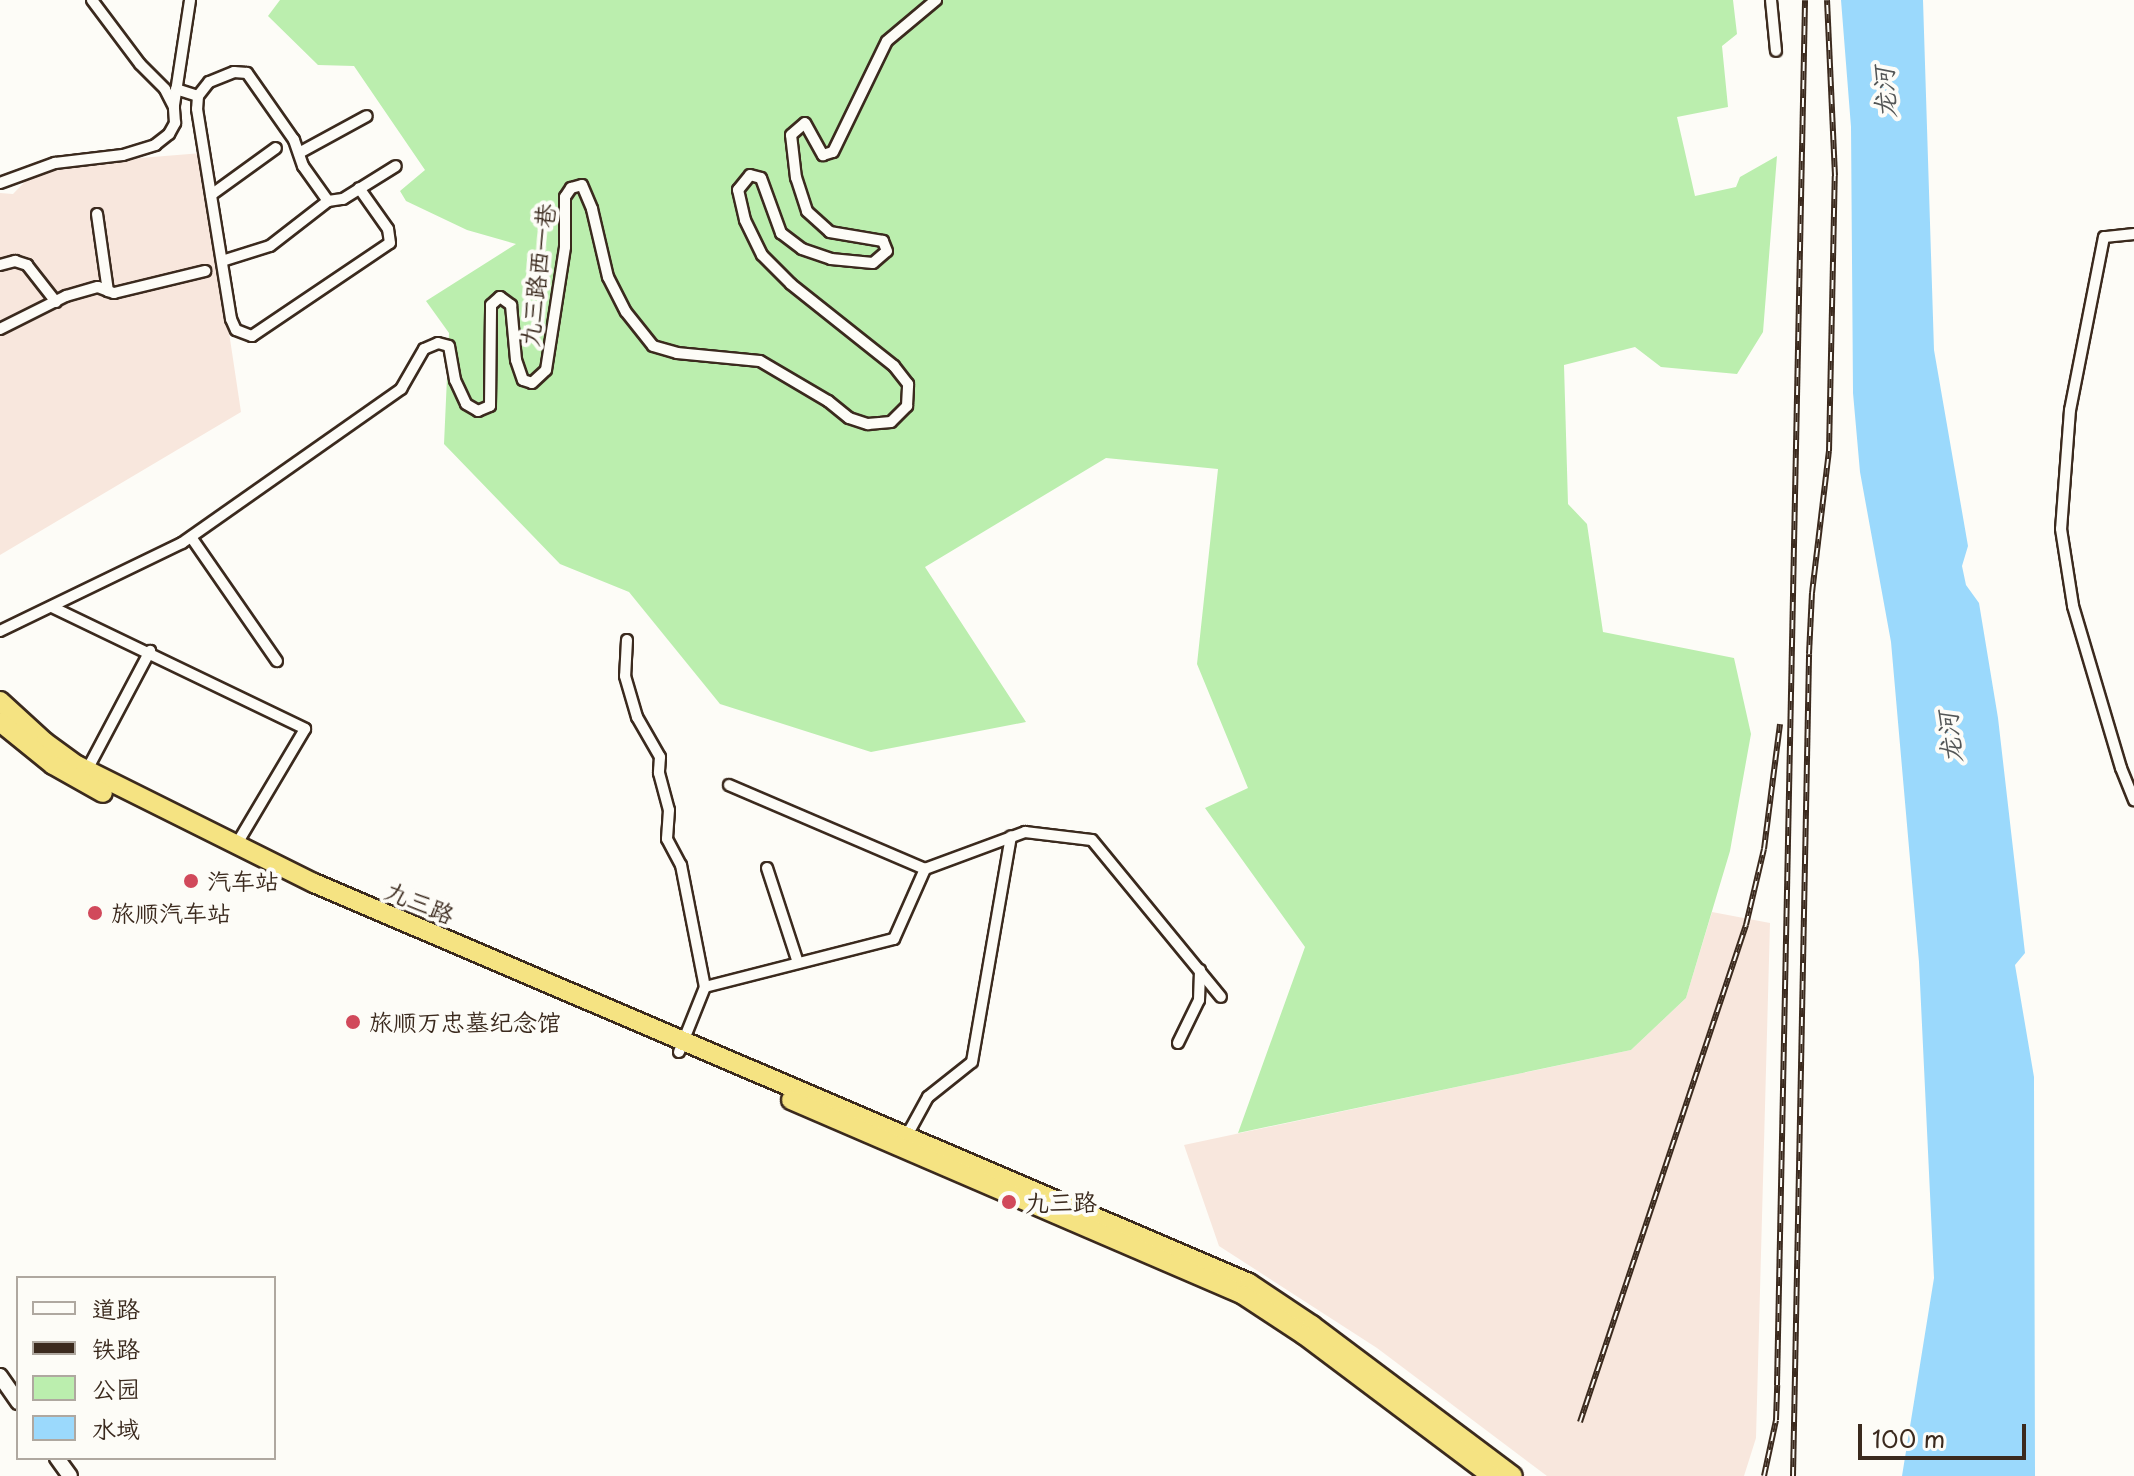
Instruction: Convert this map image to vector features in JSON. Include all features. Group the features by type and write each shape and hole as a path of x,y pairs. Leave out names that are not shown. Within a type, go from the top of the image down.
{"highway":[{"name":"九三路","path":"0,701 45,742 87,770 314,883 1243,1295 1304,1335 1492,1476"},
{"name":"九三路","path":"0,722 70,775 317,897 681,1046"},
{"name":"九三路","path":"903,1142 1249,1283 1312,1325 1513,1476"}],"main road":[{"path":"0,1376 16,1399"}],"street":[{"path":"92,0 140,64 165,89 174,107"},
{"path":"0,183 55,163 123,155 155,145 169,134 175,123 176,89 190,0"},
{"name":"九三路西一巷","path":"0,631 191,537 401,389 424,349 438,343 449,346 455,380 466,404 478,411 490,406 491,305 500,297 511,305 516,360 523,380 532,383 546,370 565,247 565,197 571,188 582,185 592,209 608,277 626,312 653,346 677,353 760,361 828,401 849,418 868,424 891,422 907,406 908,384 894,366 791,284 762,255 745,220 738,190 750,175 761,178 781,233 802,249 831,259 873,263 887,251 883,241 830,232 807,211 796,178 791,135 805,123 823,155 833,152 887,41 936,0"},
{"path":"1771,0 1776,51"},
{"path":"328,201 303,166 294,140 247,73 222,75 209,82 198,96 197,109 231,319 236,330 252,336 390,243 388,229 359,188"},
{"path":"176,89 198,96"},
{"path":"299,153 367,116"},
{"path":"211,195 276,148"},
{"path":"222,261 270,246 328,201 343,199 396,166"},
{"path":"97,214 108,291"},
{"path":"2134,234 2104,237 2070,410 2061,529 2073,606 2121,768 2134,801"},
{"path":"0,265 15,261 27,265 56,302"},
{"path":"0,329 56,302 98,287 114,293 205,271"},
{"path":"191,537 277,661"},
{"path":"52,607 150,651 305,729 236,845"},
{"path":"627,640 625,676 637,717 660,757 659,773 669,810 667,839 681,865 705,987 681,1046"},
{"path":"87,770 150,651"},
{"path":"729,785 925,869 1025,832 1092,840 1221,997"},
{"path":"903,1142 928,1097 972,1062 1011,836"},
{"path":"767,868 798,963"},
{"path":"705,987 894,939 925,869"},
{"path":"1178,1043 1199,1000 1200,970"}],"shaded area":[{"path":"202,153 241,412 0,555 0,193 13,194 40,166"},
{"path":"1712,912 1770,923 1756,1438 1744,1476 1547,1476 1377,1348 1219,1246 1184,1145 1631,1050 1686,998"}],"green space":[{"path":"280,0 1733,0 1737,34 1722,46 1728,107 1677,117 1695,196 1736,187 1740,177 1777,156 1763,332 1737,374 1661,367 1635,347 1564,365 1568,504 1587,524 1603,632 1734,658 1751,734 1730,851 1686,998 1631,1050 1238,1133 1305,947 1205,808 1248,788 1197,664 1218,469 1106,458 925,567 1026,722 871,752 720,704 629,592 560,564 444,444 449,333 426,301 516,244 467,230 406,201 400,191 425,170 354,66 318,65 268,16"}],"water":[{"name":"龙河","path":"1841,0 1923,0 1934,350 1968,546 1962,566 1966,585 1979,603 1998,718 2025,953 2015,965 2034,1077 2035,1476 1902,1476 1934,1278 1919,962 1891,642 1860,472 1853,393 1851,127"}],"railway":[{"path":"1764,1476 1776,1420 1777,1385 1805,0"},
{"path":"1793,1476 1809,654 1812,593 1829,451 1835,176 1827,0"},
{"path":"1580,1422 1746,925 1764,849 1780,724"}],"place":[{"name":"汽车站","path":"191,881"},
{"name":"旅顺汽车站","path":"95,913"},
{"name":"旅顺万忠墓纪念馆","path":"353,1022"},
{"name":"九三路","path":"1009,1202"}]}
